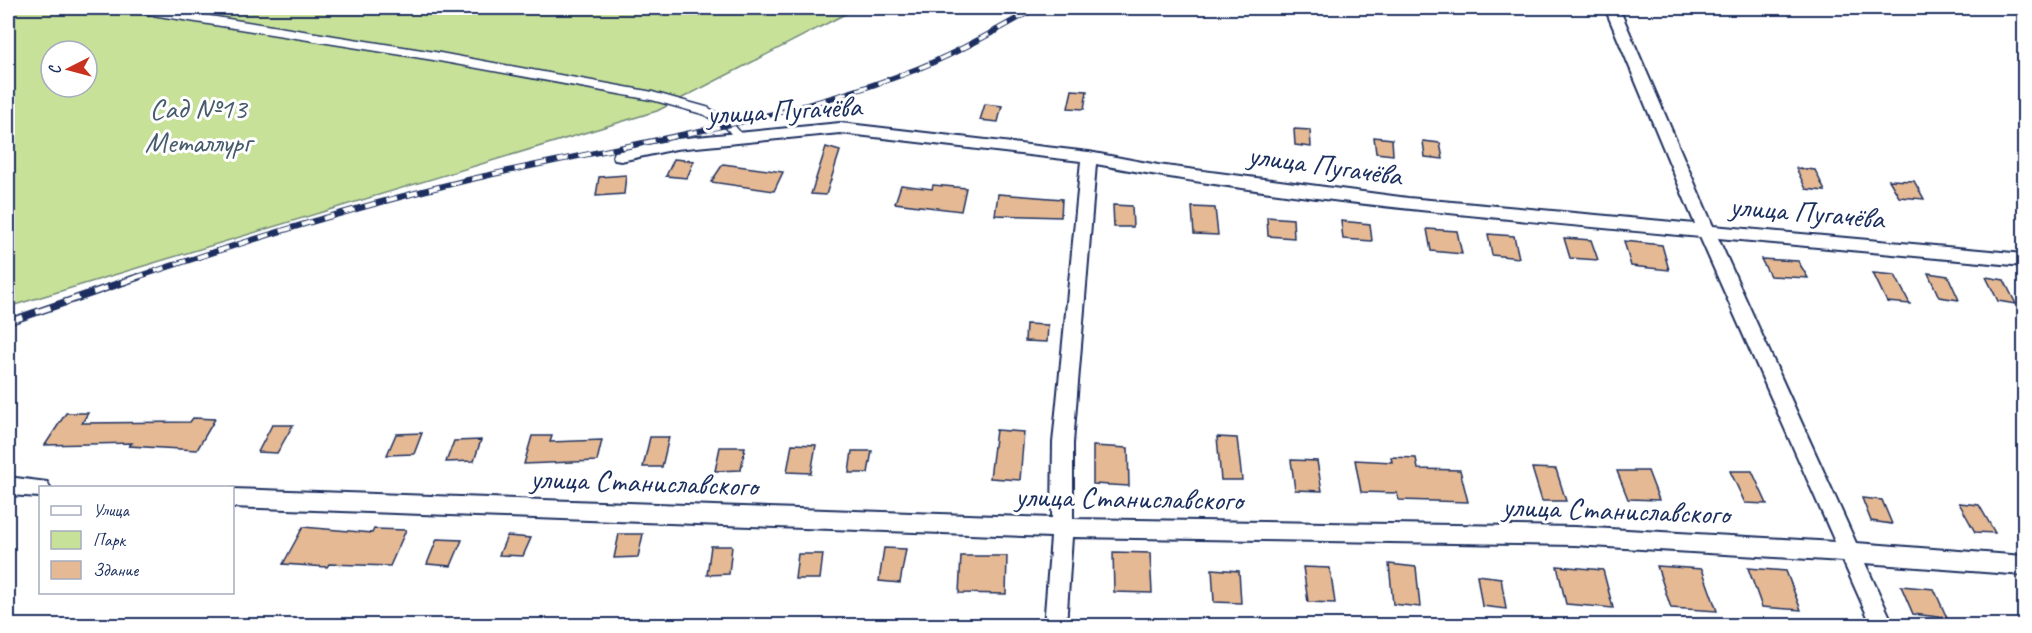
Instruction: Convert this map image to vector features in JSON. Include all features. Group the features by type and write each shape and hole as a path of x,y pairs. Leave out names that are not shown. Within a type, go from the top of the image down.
{"street":[{"path":"1612,8 1706,230 1852,552 1883,626"},
{"name":"улица Пугачёва","path":"621,156 676,144 738,136 840,128 1089,157 1158,170 1408,204 2025,260"},
{"path":"1055,626 1062,528 1063,443 1089,157"},
{"path":"8,486 39,488"},
{"name":"улица Станиславского","path":"234,498 1062,528 1575,536 1852,552 2025,566"}],"lane":[{"path":"134,8 434,56 652,96 706,111 729,125 738,136"}],"green space":[{"name":"Сад №13 Металлург","path":"8,8 857,8 657,111 8,307"}],"building":[{"path":"1072,90 1087,91 1084,109 1068,108"},
{"path":"985,104 1002,106 998,122 980,120"},
{"path":"1294,129 1310,130 1311,147 1295,145"},
{"path":"1374,137 1392,139 1393,155 1376,153"},
{"path":"1423,141 1440,143 1443,159 1425,157"},
{"path":"826,147 840,151 826,195 811,194"},
{"path":"674,159 694,161 687,178 666,176"},
{"path":"723,164 783,172 774,191 711,182"},
{"path":"1796,168 1815,170 1825,191 1806,189"},
{"path":"626,175 624,194 596,196 599,177"},
{"path":"1889,180 1914,181 1924,199 1899,197"},
{"path":"901,185 932,189 933,185 966,188 961,211 895,203"},
{"path":"998,194 1062,199 1061,217 995,215"},
{"path":"1113,205 1132,206 1133,227 1114,227"},
{"path":"1192,207 1215,208 1218,235 1194,234"},
{"path":"1267,217 1293,219 1294,238 1268,236"},
{"path":"1341,221 1370,224 1372,241 1343,239"},
{"path":"1427,229 1457,231 1462,254 1431,251"},
{"path":"1488,234 1514,236 1519,258 1492,255"},
{"path":"1564,238 1591,240 1598,260 1570,258"},
{"path":"1624,241 1662,245 1669,270 1631,266"},
{"path":"1761,259 1798,261 1808,278 1770,276"},
{"path":"1873,273 1895,275 1910,304 1887,302"},
{"path":"1928,273 1948,276 1959,300 1939,297"},
{"path":"1986,277 2004,280 2016,304 1998,301"},
{"path":"1026,324 1048,325 1047,342 1025,341"},
{"path":"66,413 88,413 82,423 190,422 193,418 215,419 197,450 129,446 132,443 45,445"},
{"path":"272,425 293,425 277,453 258,452"},
{"path":"996,430 1024,432 1020,480 990,478"},
{"path":"422,433 414,454 387,455 396,434"},
{"path":"532,436 552,436 550,442 602,440 597,461 524,464"},
{"path":"650,437 669,437 662,467 643,467"},
{"path":"1217,437 1237,438 1242,480 1221,480"},
{"path":"481,440 474,461 446,462 454,441"},
{"path":"792,444 816,445 811,473 787,472"},
{"path":"1093,446 1128,448 1129,486 1093,484"},
{"path":"720,447 745,447 741,470 715,471"},
{"path":"852,451 872,451 868,473 849,473"},
{"path":"1391,457 1416,458 1418,469 1460,470 1468,502 1399,500 1397,493 1361,492 1355,460 1392,462"},
{"path":"1291,460 1317,461 1322,491 1295,490"},
{"path":"1532,468 1556,469 1566,501 1542,501"},
{"path":"1617,471 1648,471 1659,500 1628,499"},
{"path":"1730,471 1752,471 1767,504 1745,503"},
{"path":"1862,498 1882,500 1892,524 1871,521"},
{"path":"1959,503 1979,505 1995,533 1975,532"},
{"path":"303,527 372,533 374,529 406,530 390,566 329,564 327,567 283,564"},
{"path":"619,534 643,534 638,557 614,558"},
{"path":"507,536 531,538 523,556 499,555"},
{"path":"437,539 462,540 451,566 427,564"},
{"path":"711,546 732,546 729,574 707,575"},
{"path":"884,548 906,549 900,583 879,581"},
{"path":"1113,552 1150,553 1152,593 1114,592"},
{"path":"798,554 823,554 820,579 795,579"},
{"path":"961,556 1007,556 1006,594 959,593"},
{"path":"1389,564 1416,567 1420,607 1393,604"},
{"path":"1557,566 1603,570 1613,608 1566,604"},
{"path":"1657,566 1702,569 1717,611 1671,608"},
{"path":"1303,567 1330,568 1335,603 1308,602"},
{"path":"1748,568 1786,571 1801,610 1762,607"},
{"path":"1212,569 1239,571 1241,603 1214,602"},
{"path":"1477,575 1501,578 1506,609 1482,606"},
{"path":"1901,586 1934,589 1947,618 1913,614"}],"railway":[{"path":"134,278 265,236 396,198 485,176 697,132 801,107 904,74 938,60 972,44 1036,8"},
{"path":"8,322 138,277"}]}
